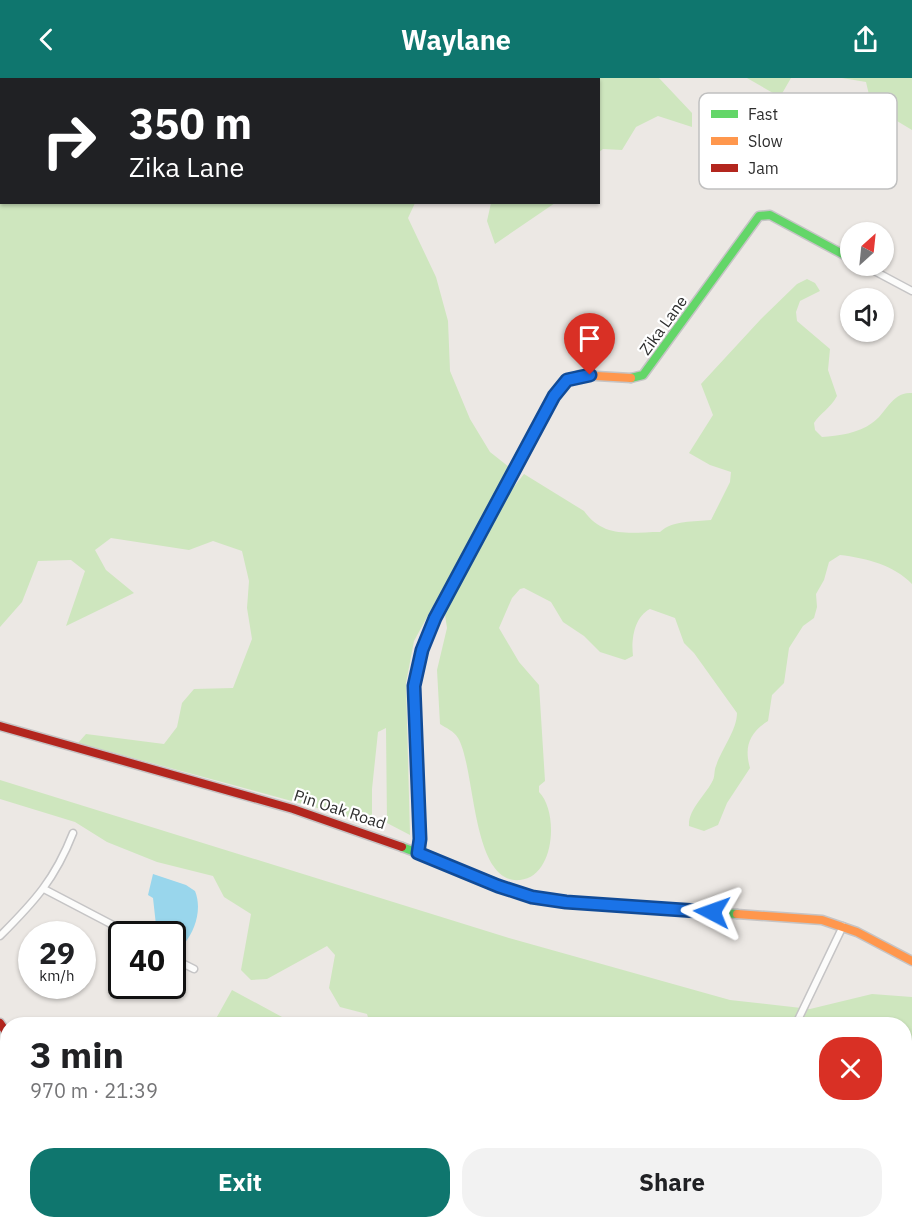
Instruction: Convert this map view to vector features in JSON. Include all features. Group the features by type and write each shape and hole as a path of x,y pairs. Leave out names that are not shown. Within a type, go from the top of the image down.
{"street":[{"name":"Zika Lane","path":"418,853 420,839 413,702 416,674 422,650 440,609 561,385 579,376 632,379 643,375 759,216 770,215 840,253"},
{"path":"884,276 912,291"},
{"name":"Pin Oak Road","path":"0,726 293,809 418,853 498,886 548,900 804,918 843,926 912,961"},
{"path":"0,936 44,889 60,864 72,833"},
{"path":"44,889 108,922"},
{"path":"799,1017 843,926"},
{"path":"186,965 194,969"}],"green space":[{"path":"600,78 659,78 692,113 692,127 658,116 636,127 622,150 603,149 600,151"},
{"path":"747,78 791,78 782,93 773,93"},
{"path":"842,78 912,78 912,130 897,121 897,93 869,93 866,82"},
{"path":"0,204 415,204 408,218 436,277 448,321 450,371 470,419 490,452 509,467 414,641 406,683 410,835 387,823 386,728 378,732 372,789 372,828 343,815 78,743 86,734 164,744 177,727 182,703 194,689 233,688 252,639 247,608 249,581 242,551 213,541 189,550 111,538 95,550 106,570 134,593 66,626 85,571 71,560 38,561 22,602 0,627"},
{"path":"491,204 554,204 495,244 487,221"},
{"path":"807,279 815,283 820,291 800,301 796,312 797,321 830,349 828,370 837,396 814,423 815,430 822,437 855,432 877,419 894,399 905,393 912,393 912,584 897,572 869,560 840,555 829,562 824,580 816,594 817,607 814,618 803,626 789,648 784,683 772,695 768,721 756,730 750,741 748,760 750,768 727,803 718,825 704,831 689,826 689,820 694,808 713,780 715,768 732,733 737,713 694,653 684,643 675,618 650,609 640,617 635,630 633,656 625,660 600,652 584,636 563,622 551,602 524,588 520,589 512,598 499,628 519,662 539,685 545,781 539,786 539,792 545,801 551,828 547,856 541,868 532,876 520,880 504,877 492,864 484,845 477,822 464,753 458,738 440,724 437,670 447,628 444,608 501,503 524,474 584,511 592,520 609,530 628,533 660,532 677,523 711,520 730,482 731,472 710,465 689,453 713,415 701,384 761,319 797,284"},
{"path":"0,780 509,938 730,1000 810,1009 872,994 912,997 912,1017 368,1017 367,1014 340,1007 329,988 335,955 327,946 267,979 251,980 241,970 251,914 224,897 213,876 157,862 107,842 75,822 0,799"},
{"path":"232,990 282,1017 217,1017"}],"water":[{"path":"153,874 186,885 195,891 198,904 197,919 186,941 186,921 156,921 153,898 148,895"}],"traffic: fast":[{"path":"631,378 643,375 759,216 770,215 840,253"},
{"path":"418,853 420,839 414,686 421,649 463,566"},
{"path":"402,847 532,897 566,902 737,914"}],"traffic: slow":[{"path":"463,566 561,385 579,375 631,378"},
{"path":"737,914 822,920 857,932 912,961"}],"traffic: jam":[{"path":"0,726 293,809 402,847"}],"route":[{"path":"590,375 567,380 554,396 435,618 418,660 413,702 420,839 418,853 450,868 532,897 566,902 712,912"}]}
